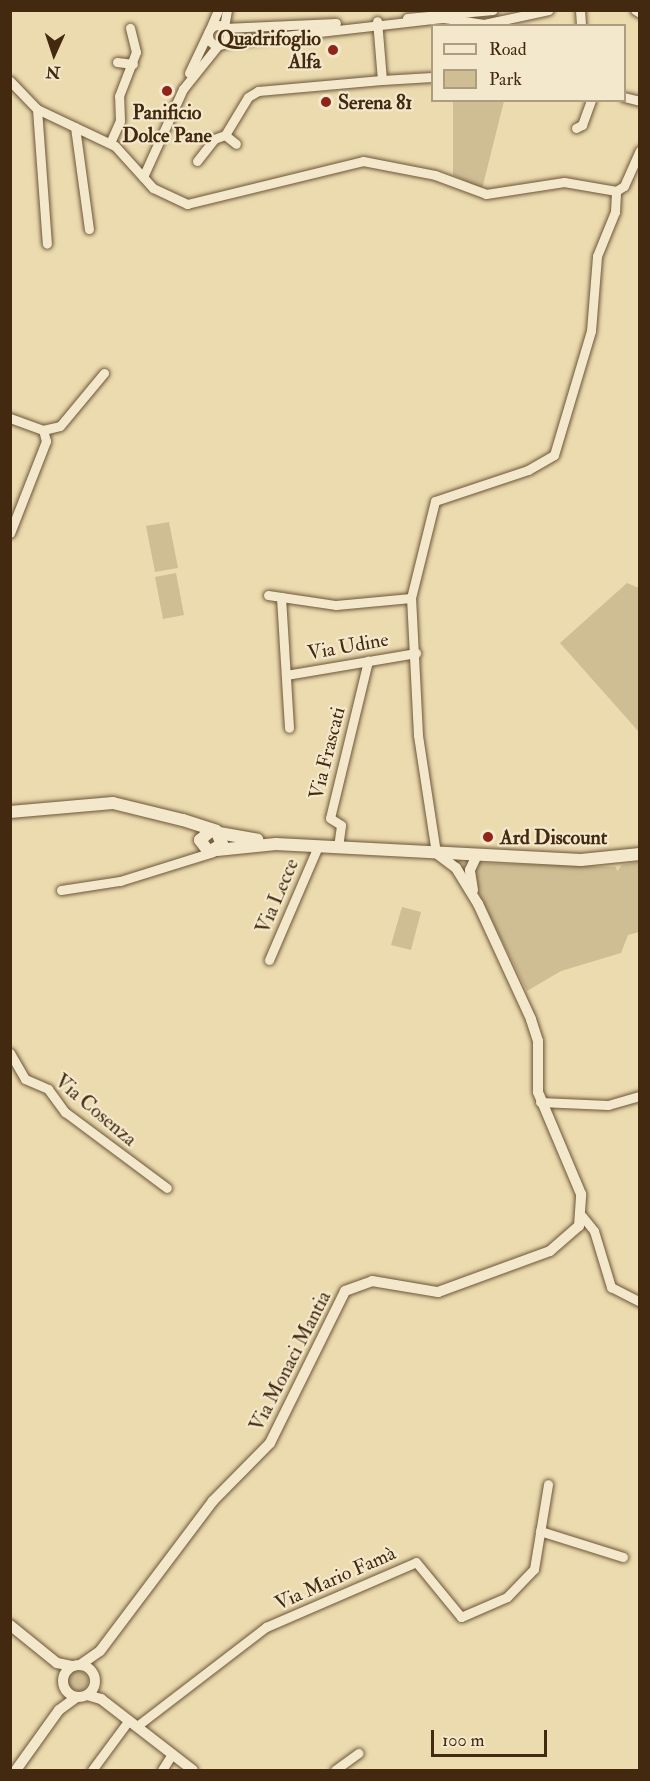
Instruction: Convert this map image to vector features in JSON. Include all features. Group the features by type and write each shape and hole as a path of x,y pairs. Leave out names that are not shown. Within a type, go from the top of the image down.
{"main road":[{"path":"10,812 95,802 161,816 215,832 276,844 581,860 639,854"},
{"path":"161,816 191,828 200,842 215,851 276,844"},
{"path":"200,842 215,832"},
{"path":"215,832 215,851"}],"street":[{"path":"143,177 218,10"},
{"path":"183,89 221,44 227,10"},
{"path":"209,31 211,42 221,44 493,10"},
{"path":"450,15 484,24 521,11 549,10"},
{"path":"635,10 639,13"},
{"path":"209,31 224,27 378,23"},
{"path":"378,23 382,80"},
{"path":"110,143 120,121 119,96 136,52 130,28"},
{"path":"117,62 133,64"},
{"path":"197,162 214,139 225,135 248,97 258,91 431,77"},
{"path":"10,81 38,109 110,143 162,194 187,204 363,161 435,175 486,194 564,182 616,191 624,186 639,150"},
{"path":"576,128 582,125 590,102"},
{"path":"38,109 41,185 47,244"},
{"path":"75,128 89,229"},
{"path":"225,135 236,144"},
{"path":"478,904 456,868 436,853 418,735 416,652 411,598 438,498 528,470 549,461 560,446 573,379 591,331 597,256 615,212 616,191"},
{"path":"10,418 43,430 68,418 104,373"},
{"path":"10,532 46,441 43,430"},
{"path":"268,595 336,605 411,598"},
{"path":"281,597 289,728"},
{"name":"Via Udine","path":"286,675 416,652"},
{"name":"Via Frascati","path":"338,847 341,825 330,818 368,661"},
{"path":"179,863 200,842"},
{"name":"Via Lecce","path":"269,960 318,846"},
{"path":"61,890 120,881 215,851"},
{"path":"456,868 466,855"},
{"path":"466,855 470,879 478,904 535,1029 540,1102 576,1183 582,1216 594,1231 611,1287 639,1302"},
{"name":"Via Cosenza","path":"10,1053 25,1079 48,1089 65,1112 167,1188"},
{"path":"540,1102 608,1105 639,1096"},
{"name":"Via Monaci Mantia","path":"63,1677 100,1651 213,1501 270,1443 345,1291 372,1281 438,1292 550,1251 573,1234 582,1216"},
{"name":"Via Mario Famà","path":"133,1723 266,1627 416,1562 454,1612 471,1616 507,1597 534,1569 548,1484"},
{"path":"540,1531 623,1557"},
{"path":"10,1625 57,1663 63,1677 64,1689 59,1710 16,1770"},
{"name":"Via Monaci Mantia","path":"94,1679 100,1651"},
{"path":"57,1663 77,1665 94,1679 101,1699"},
{"path":"59,1710 82,1696 94,1679"},
{"path":"64,1689 82,1696 101,1699 193,1770"},
{"path":"92,1770 133,1723"},
{"path":"335,1770 358,1753"},
{"path":"162,1770 172,1754"}],"green space":[{"path":"453,102 504,102 482,189 453,175"},
{"path":"169,522 178,568 155,572 146,526"},
{"path":"176,573 184,615 163,619 155,577"},
{"path":"627,583 639,588 639,732 560,643"},
{"path":"639,862 639,932 628,935 621,953 561,971 527,991 478,892 473,875 479,863 616,867 617,871 622,865"},
{"path":"402,907 421,912 411,950 391,945"},
{"path":"78,1671 85,1674 88,1681 85,1688 78,1691 71,1688 68,1681 71,1674"}],"place":[{"name":"Quadrifoglio Alfa","path":"333,50"},
{"name":"Panificio Dolce Pane","path":"167,91"},
{"name":"Serena 81","path":"326,102"},
{"name":"Ard Discount","path":"488,837"}]}
